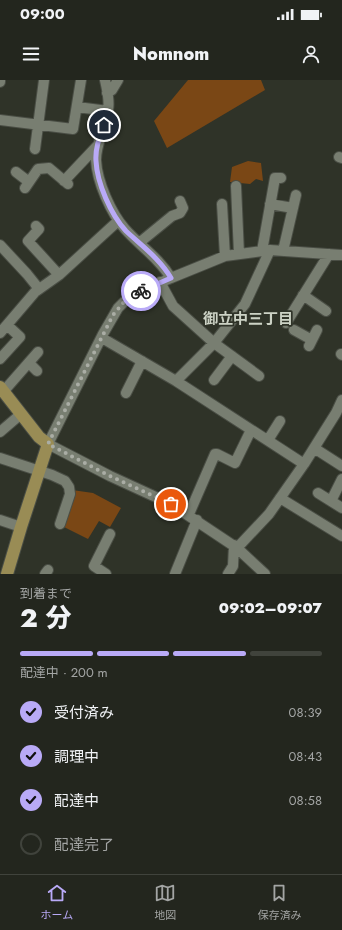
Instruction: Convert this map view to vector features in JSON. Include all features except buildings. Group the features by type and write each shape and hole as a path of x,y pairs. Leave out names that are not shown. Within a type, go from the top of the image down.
{"main road":[{"path":"2,390 39,437 48,444 20,527 7,574"}],"street":[{"path":"35,149 44,80"},
{"path":"0,120 73,129 80,80"},
{"path":"105,80 108,111 98,145 96,160 100,181 108,202 118,221 125,230 160,262 171,278"},
{"path":"107,92 112,90 118,80"},
{"path":"77,107 108,111"},
{"path":"16,172 27,185 38,169 49,168 66,183 98,145"},
{"path":"176,381 214,343 245,304 266,250 270,204 275,178 280,178"},
{"path":"236,186 239,254"},
{"path":"283,251 296,195"},
{"path":"139,243 172,216 180,213 184,208 180,201"},
{"path":"222,204 226,256"},
{"path":"270,204 293,208"},
{"path":"0,333 39,289 59,275 118,221"},
{"path":"36,226 40,229 28,241 59,275"},
{"path":"0,246 39,289"},
{"path":"265,574 236,546 193,517 171,504 110,476 48,444 116,312 124,302 139,292 160,282 202,267 226,256 266,250 342,255"},
{"path":"286,323 329,254"},
{"path":"160,282 173,306 214,343 259,376"},
{"path":"303,295 326,311"},
{"path":"0,359 20,337 7,325"},
{"path":"294,330 310,343 318,330"},
{"path":"102,338 176,381 304,464"},
{"path":"2,390 38,352"},
{"path":"214,380 232,356"},
{"path":"126,388 142,361"},
{"path":"29,363 37,370"},
{"path":"228,574 233,566 236,546 268,514 280,498 314,448 339,415 342,400"},
{"path":"0,432 21,414"},
{"path":"268,440 280,421"},
{"path":"175,574 215,454 235,463 252,430"},
{"path":"314,448 342,466"},
{"path":"0,458 52,475 65,481 69,487 70,494 60,524"},
{"path":"331,501 342,479"},
{"path":"318,493 342,508"},
{"path":"280,498 313,523 342,536"},
{"path":"0,520 20,527"},
{"path":"106,574 94,566 110,534"}],"shaded area":[{"path":"188,80 261,80 265,90 167,148 154,121"},
{"path":"248,161 261,163 263,181 256,179 250,184 230,182 232,167"},
{"path":"72,490 93,493 121,508 110,527 99,521 88,539 62,526"}],"way so far":[{"path":"141,291 124,302 113,315 48,444 110,476 171,504"}],"district":[{"name":"御立中三丁目","path":"248,319"}],"route":[{"path":"104,125 98,145 96,160 98,174 108,202 118,221 125,230 160,262 171,278 141,291"}]}
